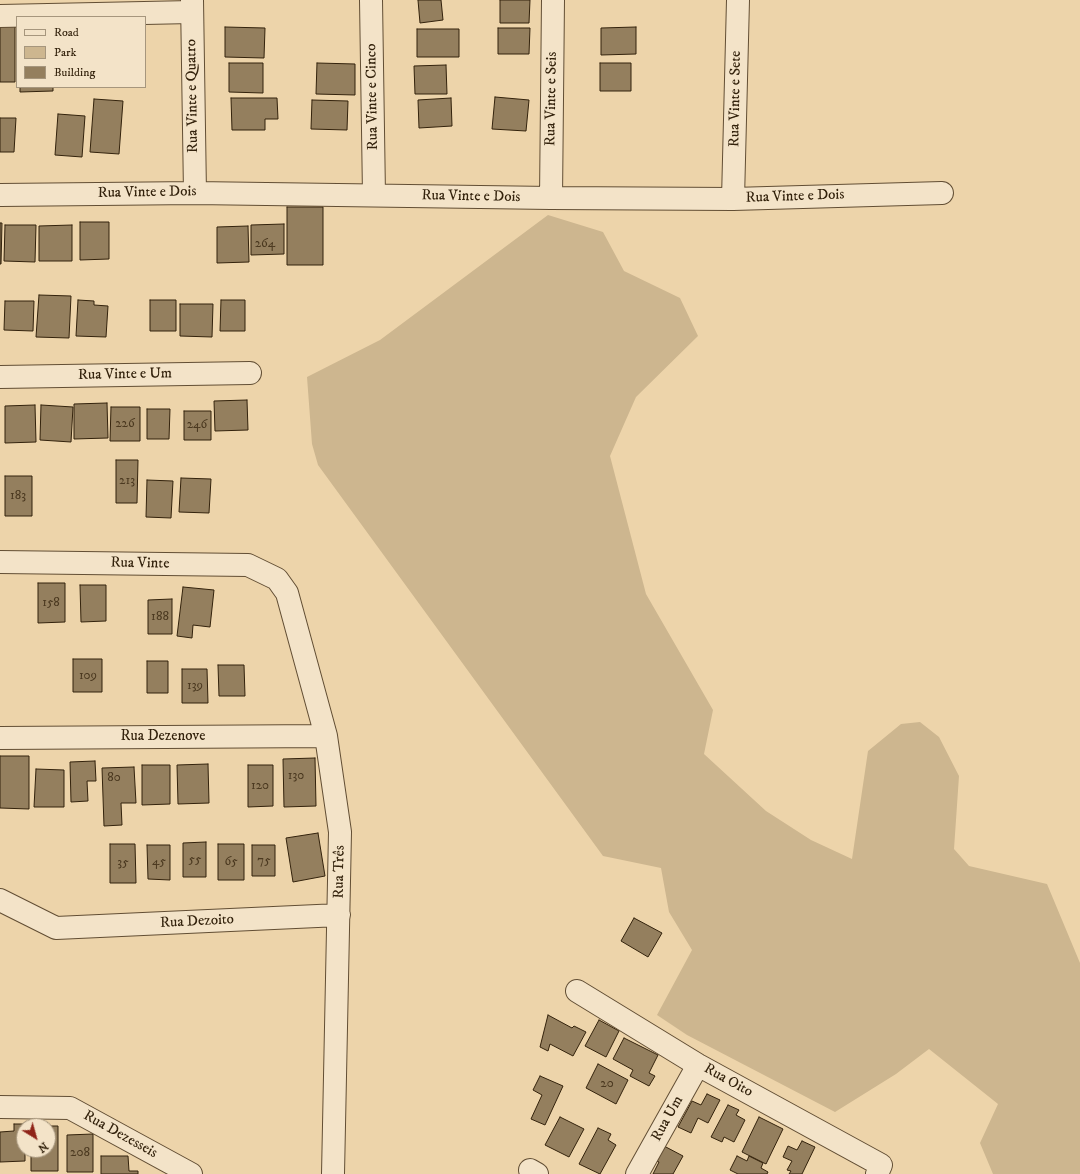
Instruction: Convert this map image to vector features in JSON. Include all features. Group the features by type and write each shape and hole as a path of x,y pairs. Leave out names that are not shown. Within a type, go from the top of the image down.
{"street":[{"name":"Rua Vinte e Cinco","path":"371,0 374,195"},
{"name":"Rua Vinte e Seis","path":"552,198 553,0"},
{"name":"Rua Vinte e Sete","path":"733,199 738,0"},
{"path":"0,16 192,6"},
{"name":"Rua Vinte e Quatro","path":"192,6 195,192"},
{"name":"Rua Vinte e Dois","path":"0,195 195,192 552,198 733,199 942,193"},
{"name":"Rua Vinte e Um","path":"0,377 250,373"},
{"name":"Rua Vinte","path":"0,562 248,565 277,580"},
{"name":"Rua Três","path":"277,580 287,593 326,736 340,832 333,1174"},
{"name":"Rua Dezenove","path":"0,738 326,736"},
{"name":"Rua Dezoito","path":"0,900 56,928 339,916"},
{"name":"Rua Oito","path":"578,991 698,1065 879,1170"},
{"name":"Rua Um","path":"637,1174 698,1065"},
{"name":"Rua Dezesseis","path":"0,1107 70,1108 191,1174"}],"green space":[{"path":"548,215 603,232 624,271 680,298 698,336 636,397 610,456 646,594 713,710 704,754 766,811 811,840 852,859 868,751 901,724 920,722 939,737 959,776 954,849 969,866 1047,884 1080,963 1080,1174 993,1174 980,1143 998,1104 929,1049 896,1074 835,1112 687,1035 657,1015 692,950 669,912 661,868 603,856 318,465 312,444 307,377 380,340"}],"building":[{"path":"418,0 441,0 443,20 420,23"},
{"path":"500,0 530,0 529,23 500,23"},
{"path":"0,24 15,24 15,82 0,82"},
{"path":"225,27 265,28 264,58 225,57"},
{"path":"636,27 636,54 601,55 601,28"},
{"path":"498,28 530,28 529,54 498,54"},
{"path":"417,29 459,29 459,57 417,57"},
{"path":"229,63 263,63 263,93 229,92"},
{"path":"317,63 355,64 355,95 316,94"},
{"path":"600,63 631,63 631,91 600,91"},
{"path":"446,65 447,94 415,94 414,66"},
{"path":"20,88 53,88 53,91 20,92"},
{"path":"495,97 529,100 526,131 492,129"},
{"path":"231,98 277,98 278,119 265,119 265,130 232,130"},
{"path":"451,98 452,126 419,128 418,100"},
{"path":"94,99 123,101 119,154 90,152"},
{"path":"312,100 348,101 347,130 311,129"},
{"path":"58,114 85,116 82,157 55,155"},
{"path":"0,118 16,118 14,152 0,152"},
{"path":"287,207 323,207 323,265 287,265"},
{"path":"80,222 109,222 109,259 80,260"},
{"path":"0,223 2,223 1,264 0,264"},
{"path":"284,224 284,254 251,255 251,225"},
{"path":"5,225 36,225 35,262 4,261"},
{"path":"72,225 72,261 39,261 39,226"},
{"path":"248,226 249,262 217,263 217,227"},
{"path":"39,295 71,296 69,338 36,337"},
{"path":"78,300 94,301 94,305 108,306 106,337 76,336"},
{"path":"150,300 176,300 176,331 150,331"},
{"path":"221,300 245,300 245,331 220,331"},
{"path":"5,301 34,301 33,331 4,330"},
{"path":"180,304 213,304 212,337 180,336"},
{"path":"247,400 248,430 215,431 214,401"},
{"path":"107,403 108,438 74,439 74,404"},
{"path":"35,405 36,442 5,443 5,406"},
{"path":"41,405 73,407 71,442 40,440"},
{"path":"111,407 140,407 140,441 110,441"},
{"path":"147,409 170,409 169,439 147,439"},
{"path":"184,411 211,411 211,440 184,440"},
{"path":"116,460 138,460 137,503 116,503"},
{"path":"5,476 32,476 32,516 5,516"},
{"path":"181,478 211,479 209,513 179,512"},
{"path":"147,480 173,481 171,518 146,517"},
{"path":"38,583 65,583 65,622 38,623"},
{"path":"80,585 106,585 106,621 81,622"},
{"path":"183,587 214,590 210,627 193,625 192,638 177,636"},
{"path":"172,599 172,634 148,634 148,600"},
{"path":"73,659 102,659 102,692 73,692"},
{"path":"147,661 168,661 168,693 147,693"},
{"path":"218,665 244,665 245,696 219,696"},
{"path":"182,669 207,669 208,703 182,703"},
{"path":"0,756 29,756 29,809 0,808"},
{"path":"315,758 316,806 284,807 283,759"},
{"path":"95,761 96,781 87,781 88,801 71,802 70,762"},
{"path":"208,764 209,803 178,804 177,765"},
{"path":"142,765 170,765 170,804 142,805"},
{"path":"248,765 273,765 273,806 248,807"},
{"path":"134,767 136,803 121,803 122,825 104,826 102,768"},
{"path":"36,769 64,770 64,807 34,807"},
{"path":"318,833 325,876 293,882 286,838"},
{"path":"206,842 206,877 183,877 183,843"},
{"path":"110,844 135,844 136,883 110,883"},
{"path":"218,844 244,844 244,880 218,880"},
{"path":"147,845 170,845 170,880 148,879"},
{"path":"252,845 275,845 275,876 252,876"},
{"path":"634,918 662,933 648,957 621,941"},
{"path":"548,1015 572,1028 574,1026 586,1032 573,1056 550,1044 548,1051 540,1047"},
{"path":"599,1020 619,1031 606,1057 585,1046"},
{"path":"624,1038 658,1055 649,1073 655,1076 649,1086 630,1076 633,1070 613,1059"},
{"path":"598,1064 628,1080 616,1104 586,1088"},
{"path":"540,1076 563,1086 545,1125 531,1119 542,1095 533,1090"},
{"path":"707,1094 720,1100 708,1123 698,1118 691,1133 678,1127 692,1101 701,1105"},
{"path":"728,1105 739,1110 736,1115 745,1120 734,1142 724,1137 722,1142 711,1137"},
{"path":"560,1117 584,1129 569,1157 545,1145"},
{"path":"759,1117 783,1129 766,1164 742,1152"},
{"path":"14,1124 16,1124 16,1158 25,1158 25,1161 0,1162 0,1132 14,1131"},
{"path":"56,1126 58,1126 58,1171 31,1171 31,1158 56,1158"},
{"path":"598,1128 611,1134 608,1140 616,1145 600,1174 579,1164"},
{"path":"93,1134 93,1172 67,1172 67,1135"},
{"path":"802,1141 815,1147 802,1174 789,1174 791,1171 787,1170 792,1161 783,1157 788,1146 797,1150"},
{"path":"664,1146 683,1156 673,1174 653,1174 659,1162 656,1161"},
{"path":"101,1156 128,1156 129,1171 138,1171 138,1174 101,1174"},
{"path":"737,1156 747,1161 749,1156 763,1163 761,1168 768,1172 767,1174 738,1174 730,1170"}]}
